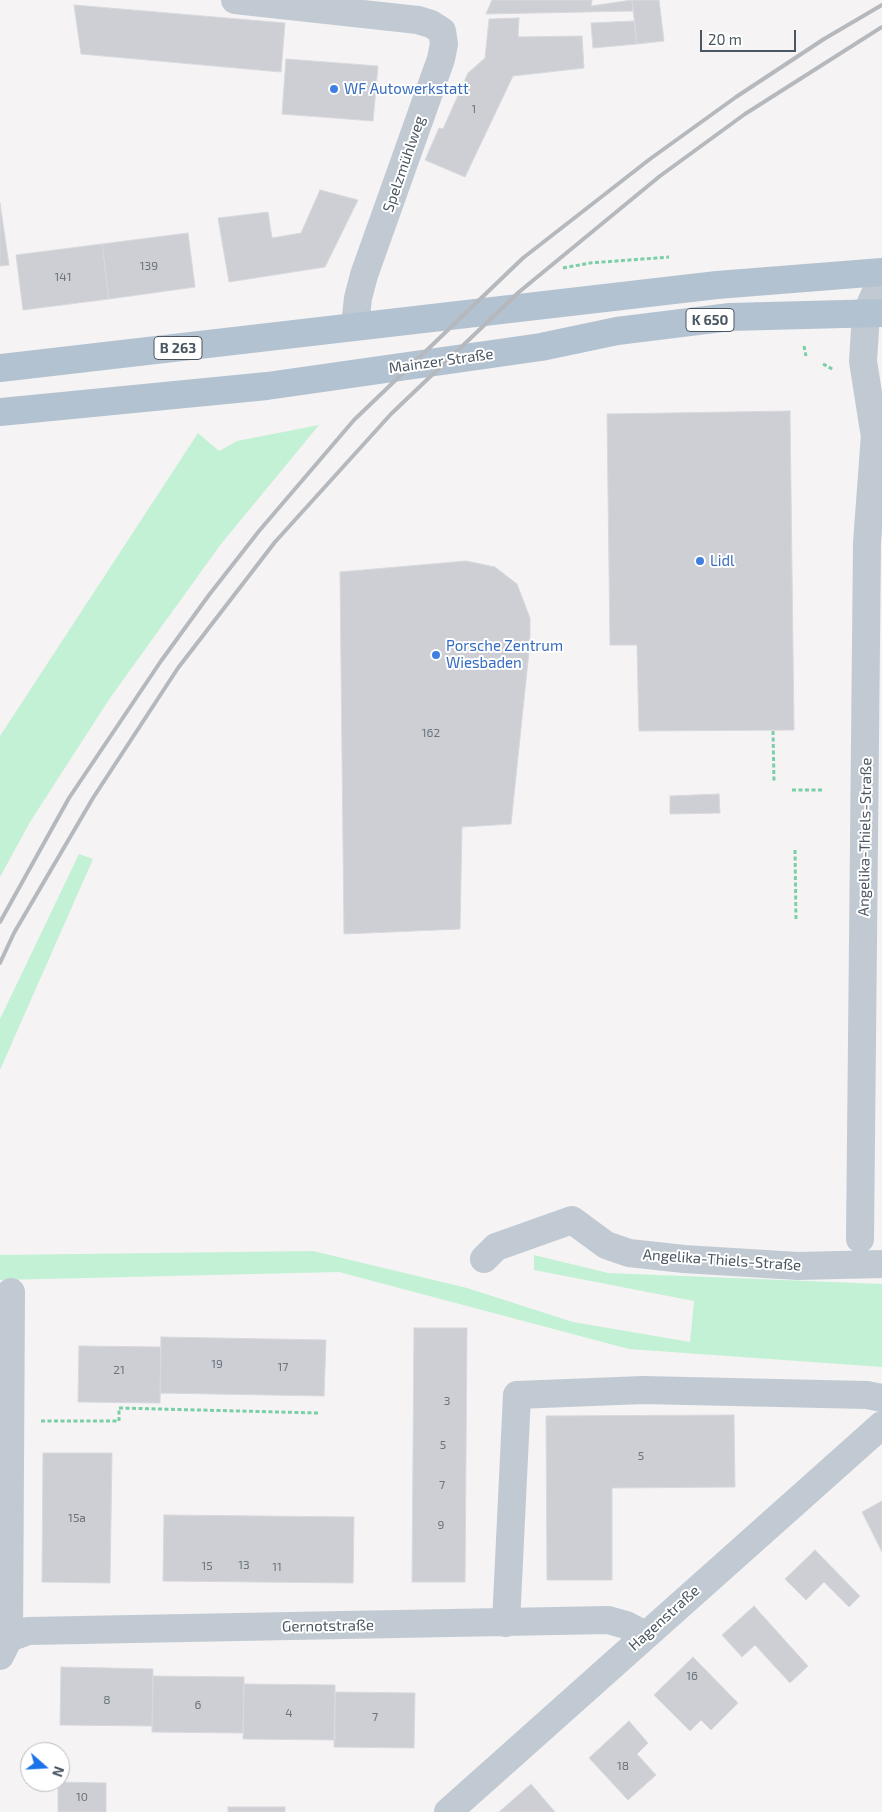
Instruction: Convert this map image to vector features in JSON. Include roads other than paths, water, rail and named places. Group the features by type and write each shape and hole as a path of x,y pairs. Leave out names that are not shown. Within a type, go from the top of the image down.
{"main road":[{"path":"355,326 410,322 716,285 882,272"},
{"name":"Mainzer Straße","path":"0,412 267,386 541,347 617,332 730,317 874,313"},
{"name":"B 263","path":"0,368 355,326"}],"street":[{"name":"Spelzmühlweg","path":"235,0 418,20 431,24 442,31 444,44 441,59 364,275 358,298 355,326"},
{"name":"Angelika-Thiels-Straße","path":"875,434 863,361 882,278"},
{"name":"Angelika-Thiels-Straße","path":"860,1239 867,543 875,434 882,407"},
{"name":"Angelika-Thiels-Straße","path":"484,1259 496,1246 572,1220 606,1245 629,1253 684,1259 798,1266 882,1264"},
{"name":"Gernotstraße","path":"5,1647 11,1292"},
{"path":"506,1623 517,1395 643,1390 867,1395 882,1398"},
{"name":"Hagenstraße","path":"448,1812 882,1425"},
{"name":"Gernotstraße","path":"5,1647 28,1631 608,1620 626,1625 645,1635"}],"railway":[{"path":"0,922 69,798 161,661 259,531 354,420 523,258 650,159 736,97 824,39 882,5"},
{"path":"0,963 14,933 93,798 178,668 275,542 391,414 519,292 660,176 745,114 882,27"}],"place":[{"name":"WF Autowerkstatt","path":"334,89"},
{"name":"Lidl","path":"700,561"},
{"name":"Porsche Zentrum Wiesbaden","path":"436,655"}]}
